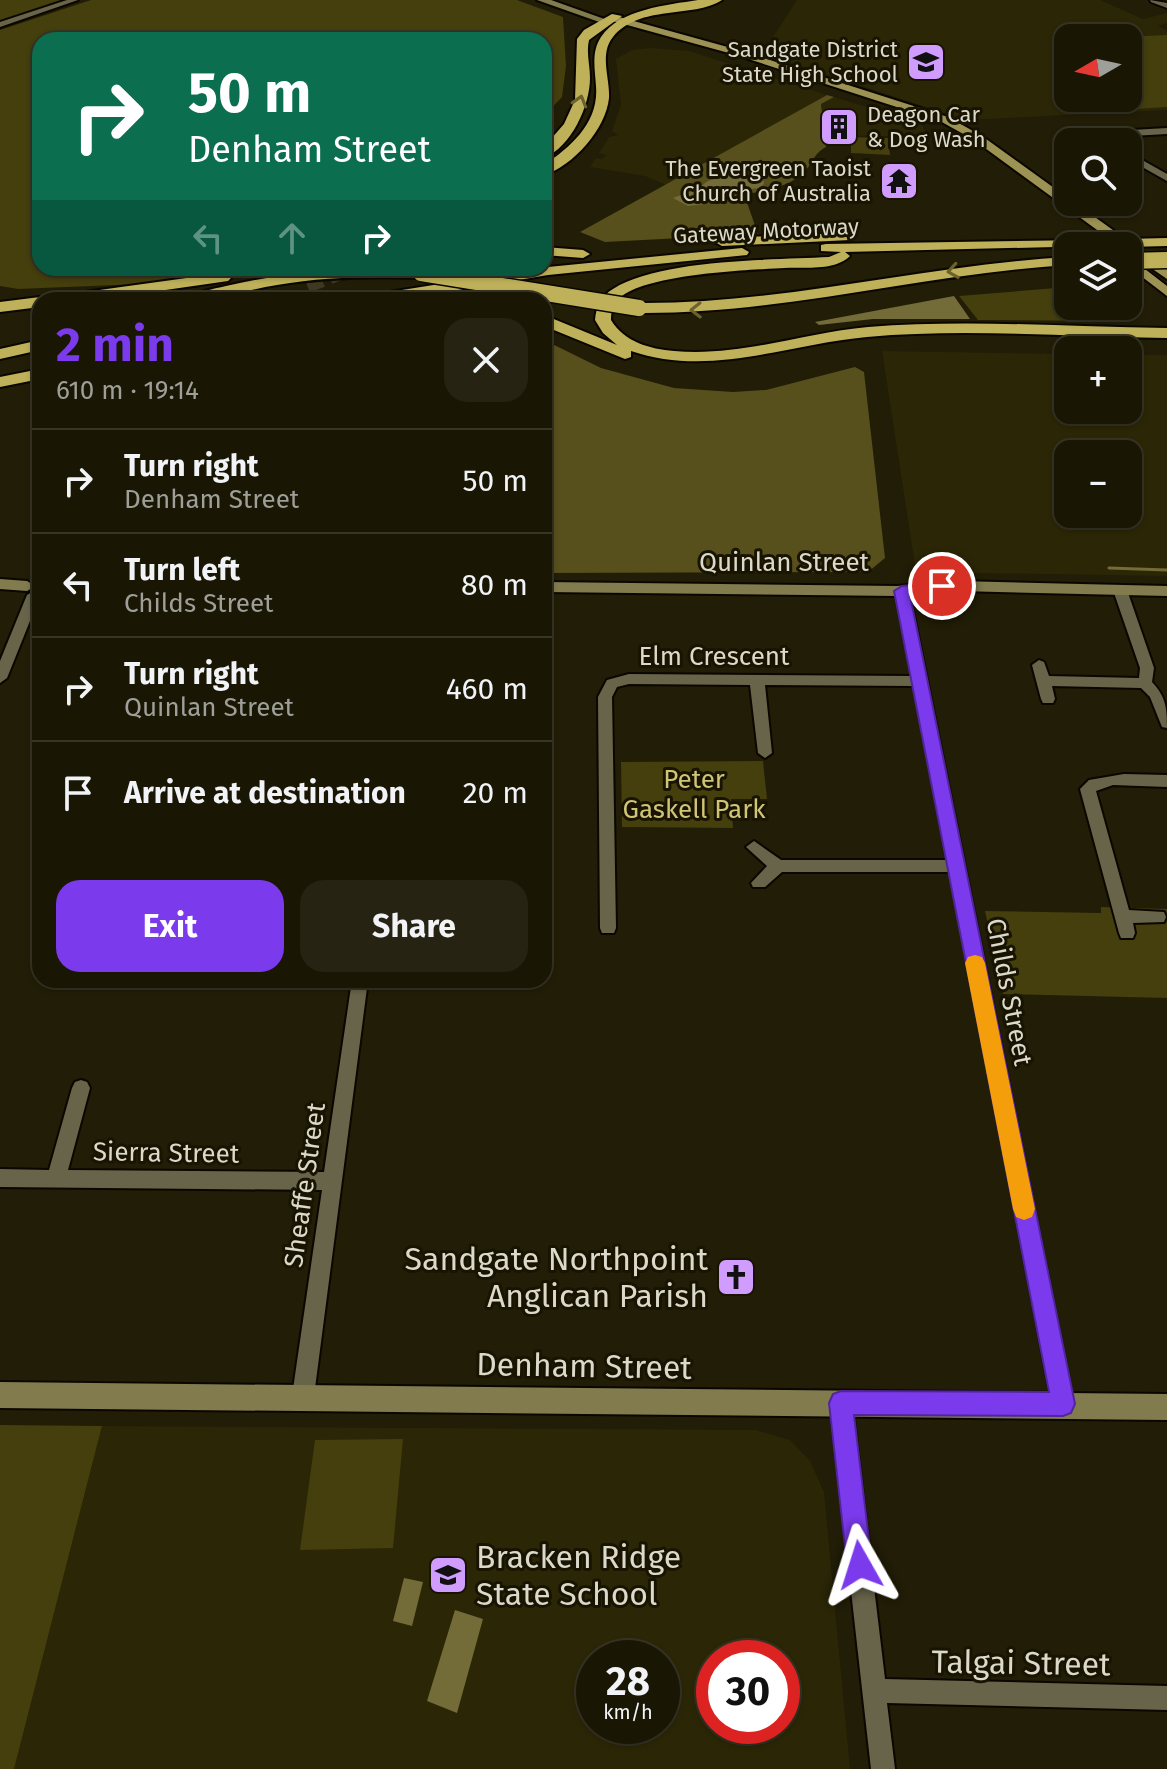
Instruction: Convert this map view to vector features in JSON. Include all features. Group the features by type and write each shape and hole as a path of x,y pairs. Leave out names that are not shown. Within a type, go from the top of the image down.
{"highway":[{"path":"552,145 580,106 584,83 579,52 584,38 617,22 685,0"},
{"path":"659,9 716,0"},
{"path":"584,38 578,33 586,13 649,32 659,9"},
{"path":"552,165 576,146 599,111 603,96 600,47 617,22"},
{"path":"552,179 590,146 604,122 599,111"},
{"path":"552,254 817,237 1054,241"},
{"name":"Gateway Motorway","path":"552,271 694,256 833,248 1054,243"},
{"name":"Gateway Motorway","path":"488,292 619,272 843,256 1054,252"},
{"path":"843,256 831,261 643,281 613,296 604,308 603,320 612,334 639,349 697,357 741,354 794,342 868,332 1163,333"},
{"path":"552,295 639,308 684,310 749,307 953,270 1054,262"},
{"path":"115,292 220,276"},
{"path":"169,292 271,276"},
{"path":"221,292 307,276"},
{"path":"448,276 537,292"},
{"name":"Gateway Motorway","path":"419,292 517,276"},
{"path":"286,292 307,285"},
{"path":"0,307 32,303"},
{"path":"0,314 32,311"},
{"path":"552,323 637,358 675,367 704,369 744,366 846,345 894,340 1163,333"},
{"path":"0,356 32,350"},
{"path":"0,367 32,361"},
{"path":"0,384 32,376"},
{"path":"0,384 32,381"}],"main road":[{"path":"617,22 947,128 1091,232"},
{"path":"649,32 739,53 956,125 1167,275"},
{"path":"1142,271 1167,292"}],"street":[{"path":"0,25 74,0"},
{"path":"542,0 617,22"},
{"path":"557,0 586,13"},
{"path":"1154,0 1167,6"},
{"path":"1142,134 1167,131"},
{"path":"1142,164 1166,179"},
{"path":"0,584 32,589"},
{"name":"Quinlan Street","path":"552,587 902,591 950,586 1167,591"},
{"path":"1120,590 1147,668 1145,683"},
{"name":"Childs Street","path":"902,591 1063,1404"},
{"path":"0,678 32,597"},
{"path":"1039,665 1048,699"},
{"name":"Elm Crescent","path":"608,928 607,688 621,680 919,681"},
{"path":"757,680 765,753"},
{"path":"1043,681 1145,683 1156,695 1167,723"},
{"path":"1158,917 1125,924 1088,789 1092,784 1103,781 1167,781"},
{"path":"754,847 778,866 956,866"},
{"path":"759,883 778,866"},
{"name":"Sheaffe Street","path":"303,1396 359,988"},
{"path":"56,1178 81,1088"},
{"name":"Sierra Street","path":"0,1178 332,1181"},
{"name":"Denham Street","path":"0,1395 1167,1407"},
{"path":"841,1403 883,1769"},
{"name":"Talgai Street","path":"874,1691 1167,1698"}],"shaded area":[{"name":"Sandgate District State High School","path":"797,0 1100,0 1143,19 1167,13 1167,23 1158,26 1167,30 1167,110 1142,111 1142,24 1054,24 1054,112 1127,112 965,120 777,58 771,40"},
{"path":"632,50 689,51 827,95 666,185 645,176 590,167 596,158 602,159 606,155 599,153 609,137 618,135 612,131 621,105 616,59"},
{"path":"827,95 834,97 821,104 826,147 792,181 768,190 744,194 758,234 605,242 580,232"},
{"path":"834,97 922,124 927,137 825,135 821,103"},
{"path":"753,167 761,169 764,184 759,188 733,191 721,202 688,206 673,198 708,181"},
{"path":"954,296 970,319 873,319 819,325 815,322"},
{"path":"552,344 601,368 674,388 733,392 766,390 855,367 864,372 885,558 868,572 552,573"},
{"path":"882,351 1054,354 1054,424 1142,424 1142,355 1167,355 1167,576 916,572"},
{"name":"Bracken Ridge State School","path":"102,1426 756,1430 790,1440 810,1461 824,1492 850,1769 14,1769"},
{"path":"404,1578 423,1582 412,1626 393,1621"},
{"path":"455,1610 483,1619 457,1713 427,1701"}],"green space":[{"path":"0,0 63,0 0,21"},
{"path":"91,0 517,0 563,17 566,66 562,97 552,108 552,32 32,32 32,276 194,276 140,284 18,289 0,286 0,30"},
{"path":"1167,35 1167,107 1142,109 1142,36"},
{"path":"851,137 888,138 890,155 851,153"},
{"path":"1054,288 1054,320 1112,321 978,320 959,296"},
{"name":"Peter Gaskell Park","path":"763,761 767,799 731,799 733,828 622,827 621,762"},
{"path":"1101,907 1167,909 1167,998 1003,994 985,911 1101,913"},
{"path":"0,1425 102,1426 14,1769 0,1769"},
{"path":"403,1439 393,1548 300,1550 315,1440"}],"waterway":[{"path":"1109,568 1167,570"}],"tunnel":[{"path":"307,285 330,276"}],"slow traffic":[{"path":"975,963 1024,1209"}],"place":[{"name":"Sandgate District State High School","path":"926,62"},
{"name":"Deagon Car & Dog Wash","path":"839,127"},
{"name":"The Evergreen Taoist Church of Australia","path":"899,181"},
{"name":"Sandgate Northpoint Anglican Parish","path":"736,1277"},
{"name":"Bracken Ridge State School","path":"448,1575"}],"route":[{"path":"860,1565 841,1403 1063,1404 902,591 942,586"}]}
